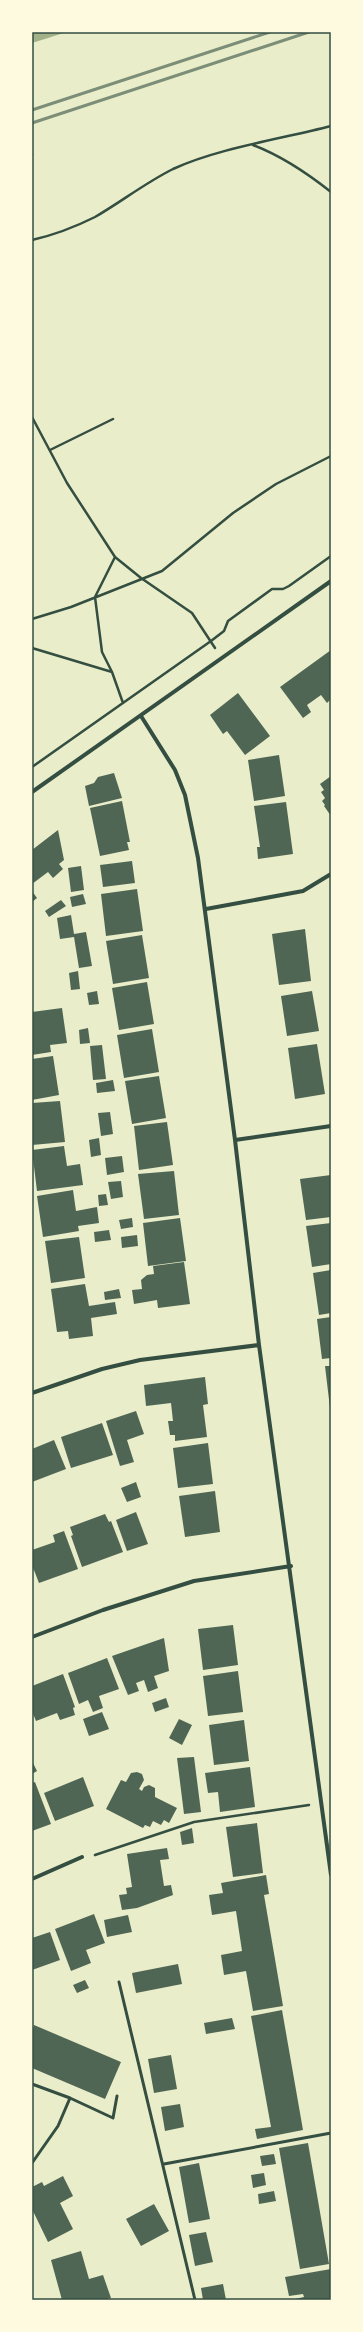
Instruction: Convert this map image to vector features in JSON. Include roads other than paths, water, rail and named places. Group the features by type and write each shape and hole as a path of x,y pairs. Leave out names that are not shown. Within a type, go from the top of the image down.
{"street":[{"path":"32,792 140,716 221,656 331,581"},
{"path":"140,716 175,770 185,795 206,909 259,1345 291,1566 331,1875"},
{"path":"206,909 303,891 331,874"},
{"path":"235,1140 331,1126"},
{"path":"32,1393 102,1369 140,1360 259,1345"},
{"path":"32,1637 103,1610 194,1581 291,1566"},
{"path":"32,1879 82,1857"}],"lane":[{"path":"119,1982 164,2164 195,2300"},
{"path":"32,2084 70,2098 113,2118 117,2096"},
{"path":"32,2163 58,2126 70,2098"},
{"path":"164,2164 331,2133"}],"railway":[{"path":"32,110 270,32"},
{"path":"32,123 309,32"}]}
